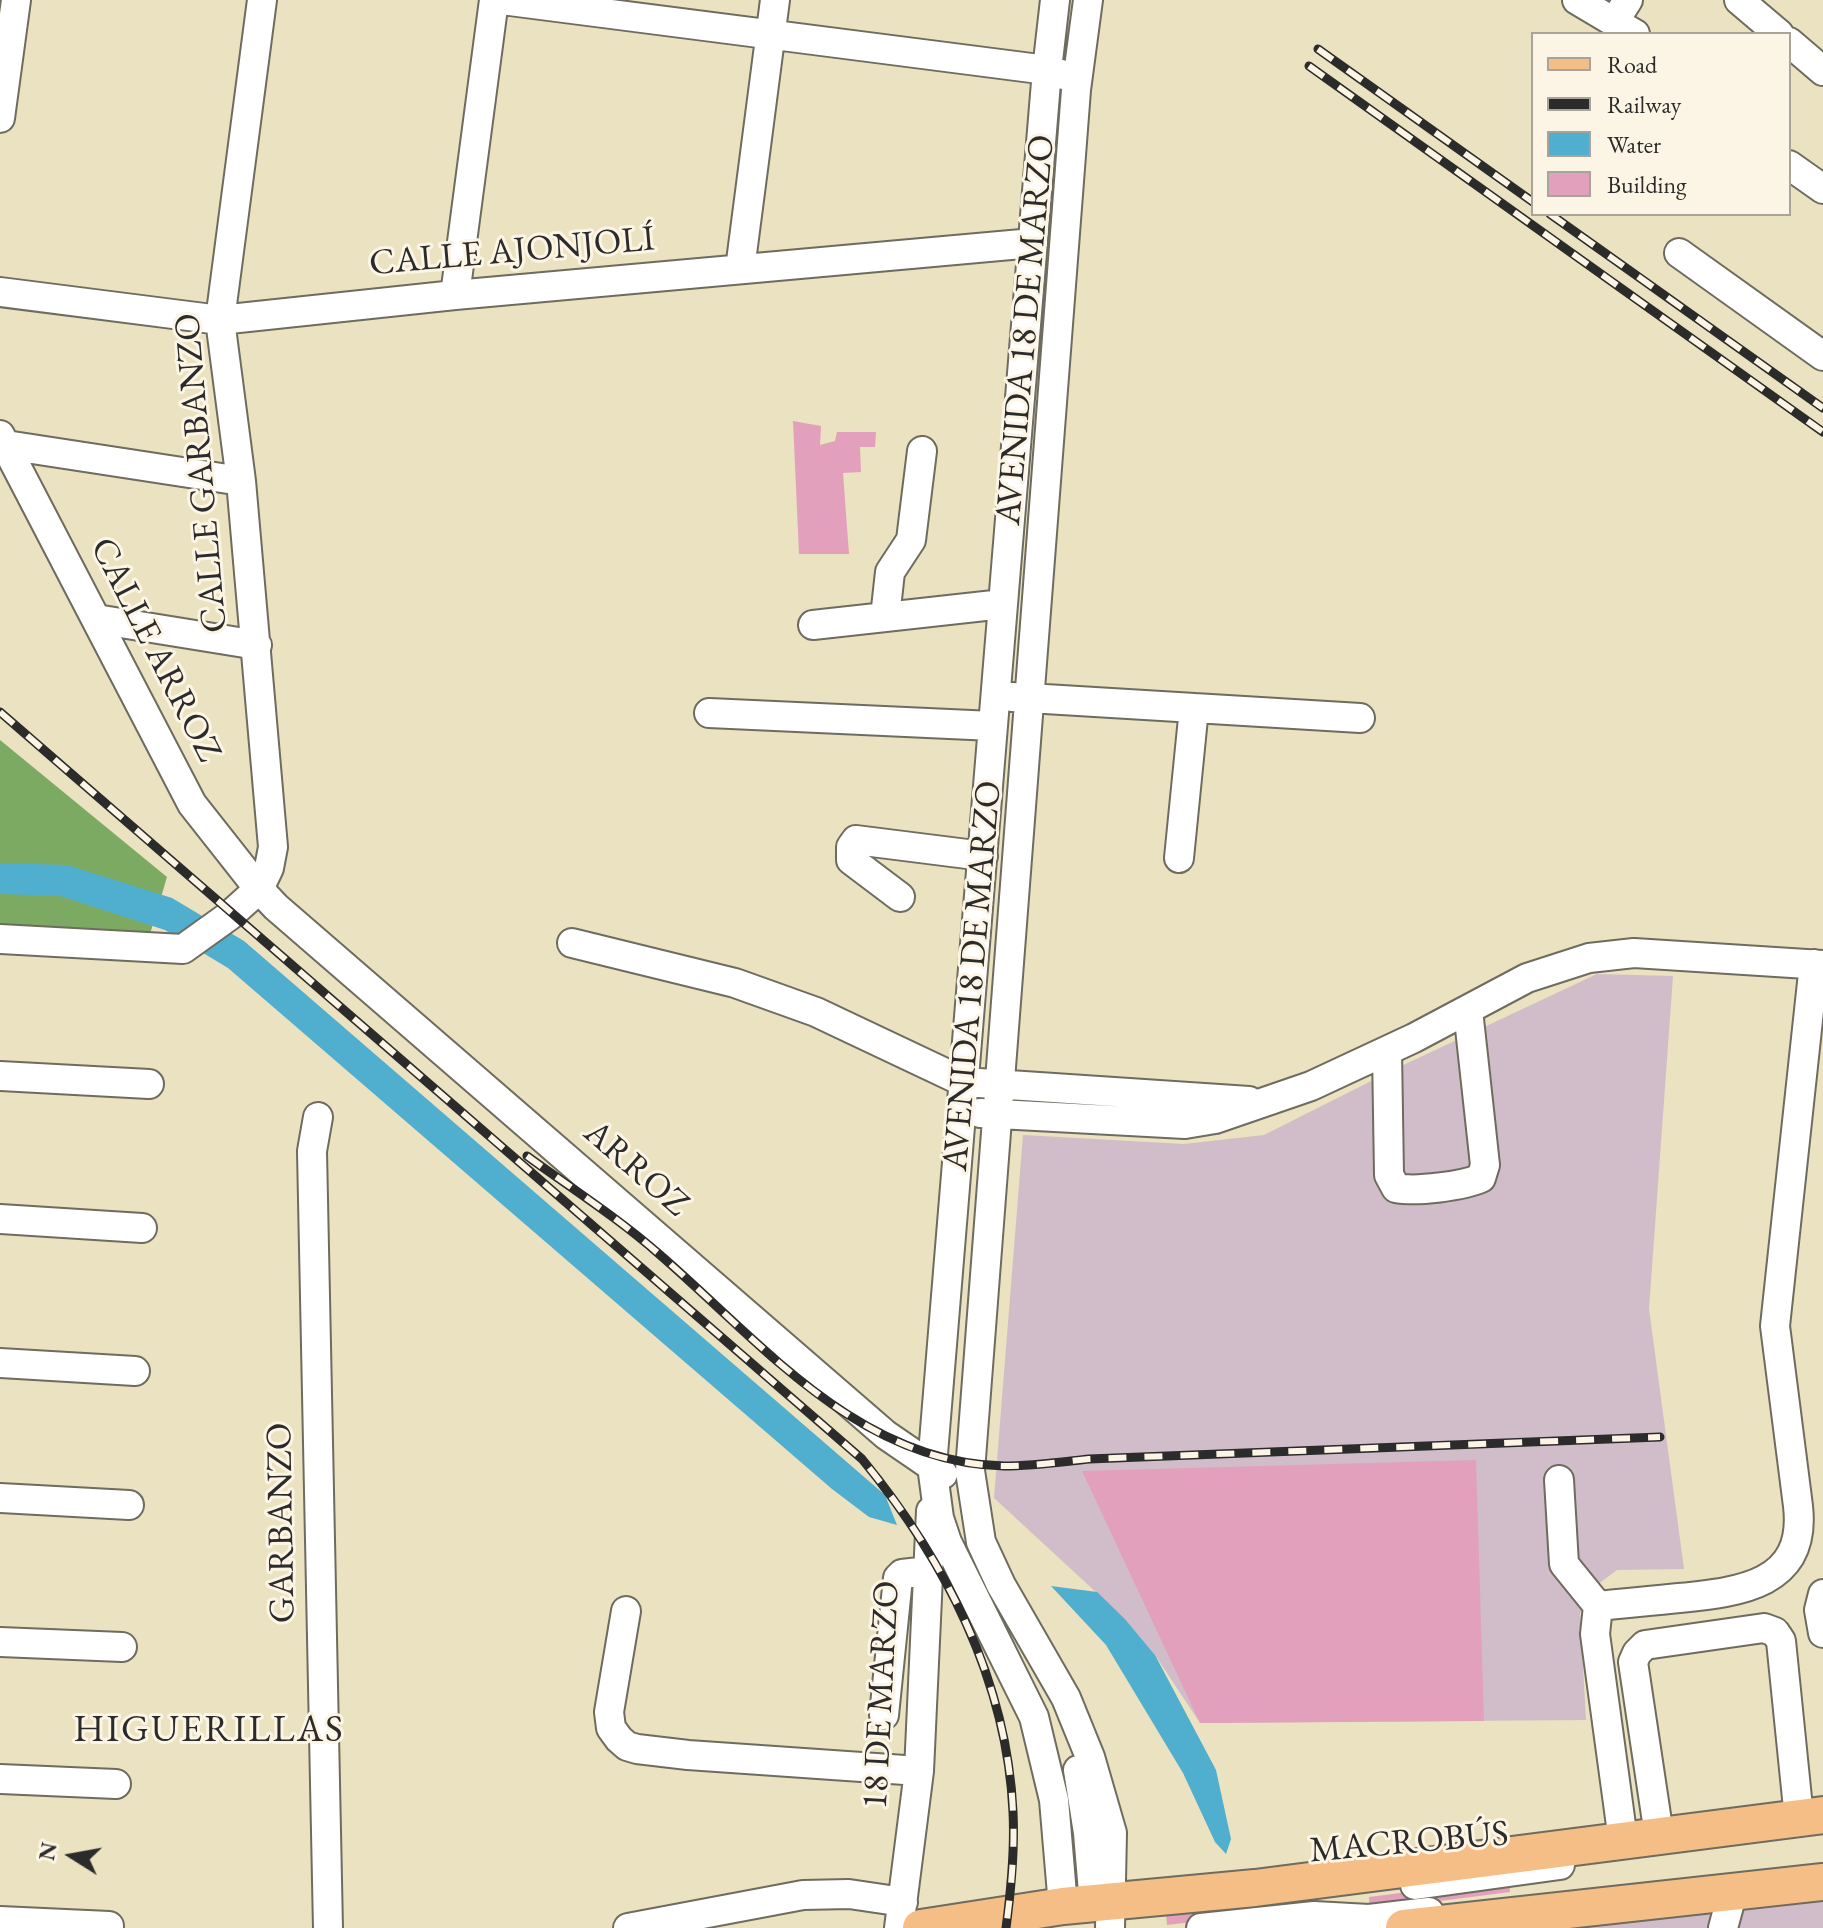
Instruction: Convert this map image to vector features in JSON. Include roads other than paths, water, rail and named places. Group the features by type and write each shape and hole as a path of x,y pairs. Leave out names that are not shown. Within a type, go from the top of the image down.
{"main road":[{"path":"908,1919 1088,1918 1255,1888 1659,1835 1815,1821"},
{"path":"1404,1928 1545,1921 1733,1891 1823,1882"}],"street":[{"path":"0,118 16,0"},
{"name":"CALLE GARBANZO","path":"259,889 269,868 273,847 241,481 220,320 262,0"},
{"path":"455,295 494,0"},
{"path":"502,0 1047,70 1078,78"},
{"path":"740,269 775,0"},
{"name":"AVENIDA 18 DE MARZO","path":"1055,0 932,1466 939,1518 947,1542 1034,1717 1088,1918"},
{"name":"AVENIDA 18 DE MARZO","path":"1088,0 1078,78 970,1454 981,1542 1001,1585 1066,1698 1088,1833 1088,1918"},
{"path":"1577,0 1626,19"},
{"path":"1739,0 1777,32"},
{"path":"1791,44 1823,71"},
{"path":"1791,166 1823,189"},
{"name":"CALLE AJONJOLÍ","path":"0,292 220,320 455,295 1033,243"},
{"path":"1679,253 1823,356"},
{"path":"3,440 241,481"},
{"name":"CALLE ARROZ","path":"3,440 192,804 259,889"},
{"path":"885,617 890,572 911,540 922,451"},
{"path":"813,625 1003,604"},
{"path":"96,619 257,645"},
{"path":"996,695 1360,718"},
{"path":"1179,858 1194,708"},
{"path":"709,713 993,726"},
{"path":"900,897 851,860 851,847 856,840 983,856"},
{"path":"0,939 183,949 229,916 259,889"},
{"name":"ARROZ","path":"259,889 276,907 886,1435 973,1496"},
{"path":"572,943 735,983 816,1012 964,1082 1262,1101"},
{"path":"961,1112 1185,1124 1215,1119 1311,1086 1387,1051 1527,978 1589,958 1634,953 1818,965 1775,1326 1800,1516 1799,1541 1790,1559 1779,1570 1759,1583 1733,1593 1598,1606"},
{"path":"1387,1051 1389,1175 1392,1183 1396,1188 1408,1189 1470,1183 1481,1178 1485,1165 1468,1010"},
{"path":"0,1076 149,1084"},
{"name":"GARBANZO","path":"318,1117 312,1151 328,1928"},
{"path":"0,1219 142,1228"},
{"path":"0,1363 135,1371"},
{"name":"18 DE MARZO","path":"908,1919 919,1771 932,1466"},
{"path":"1559,1480 1564,1564 1598,1606 1595,1634 1623,1840"},
{"path":"0,1498 129,1505"},
{"path":"884,1715 898,1578 902,1574 928,1571"},
{"path":"1823,1594 1819,1610 1823,1633"},
{"path":"626,1611 609,1712 611,1728 627,1746 688,1755 919,1771"},
{"path":"1659,1835 1633,1662 1637,1653 1645,1645 1764,1628 1775,1632 1781,1641 1815,1821"},
{"path":"0,1642 122,1647"},
{"path":"0,1779 116,1784"},
{"name":"MACROBÚS","path":"1002,1928 1294,1891 1382,1889 1511,1874 1815,1821"},
{"name":"MACROBÚS","path":"1201,1928 1314,1916 1369,1919 1823,1865"},
{"path":"1723,1928 1733,1891"},
{"path":"628,1928 803,1895 849,1894 908,1919"},
{"path":"0,1921 109,1926"}],"water":[{"path":"0,863 67,865 172,898 244,941 885,1495 897,1525 869,1517 832,1489 228,968 165,930 60,896 0,894"},
{"path":"1051,1586 1097,1592 1155,1655 1216,1770 1231,1839 1226,1854 1215,1842 1183,1773 1106,1645"}],"railway":[{"path":"1318,49 1531,201"},
{"path":"1309,66 1823,432"},
{"path":"1553,216 1823,408"},
{"path":"0,712 862,1459 920,1538 945,1580 966,1624 999,1715 1013,1812 1012,1870 1006,1928"},
{"path":"527,1156 643,1241 815,1392 857,1421 903,1444 951,1460 1015,1466 1089,1459 1660,1437"}],"district":[{"name":"HIGUERILLAS","path":"209,1731"}]}
